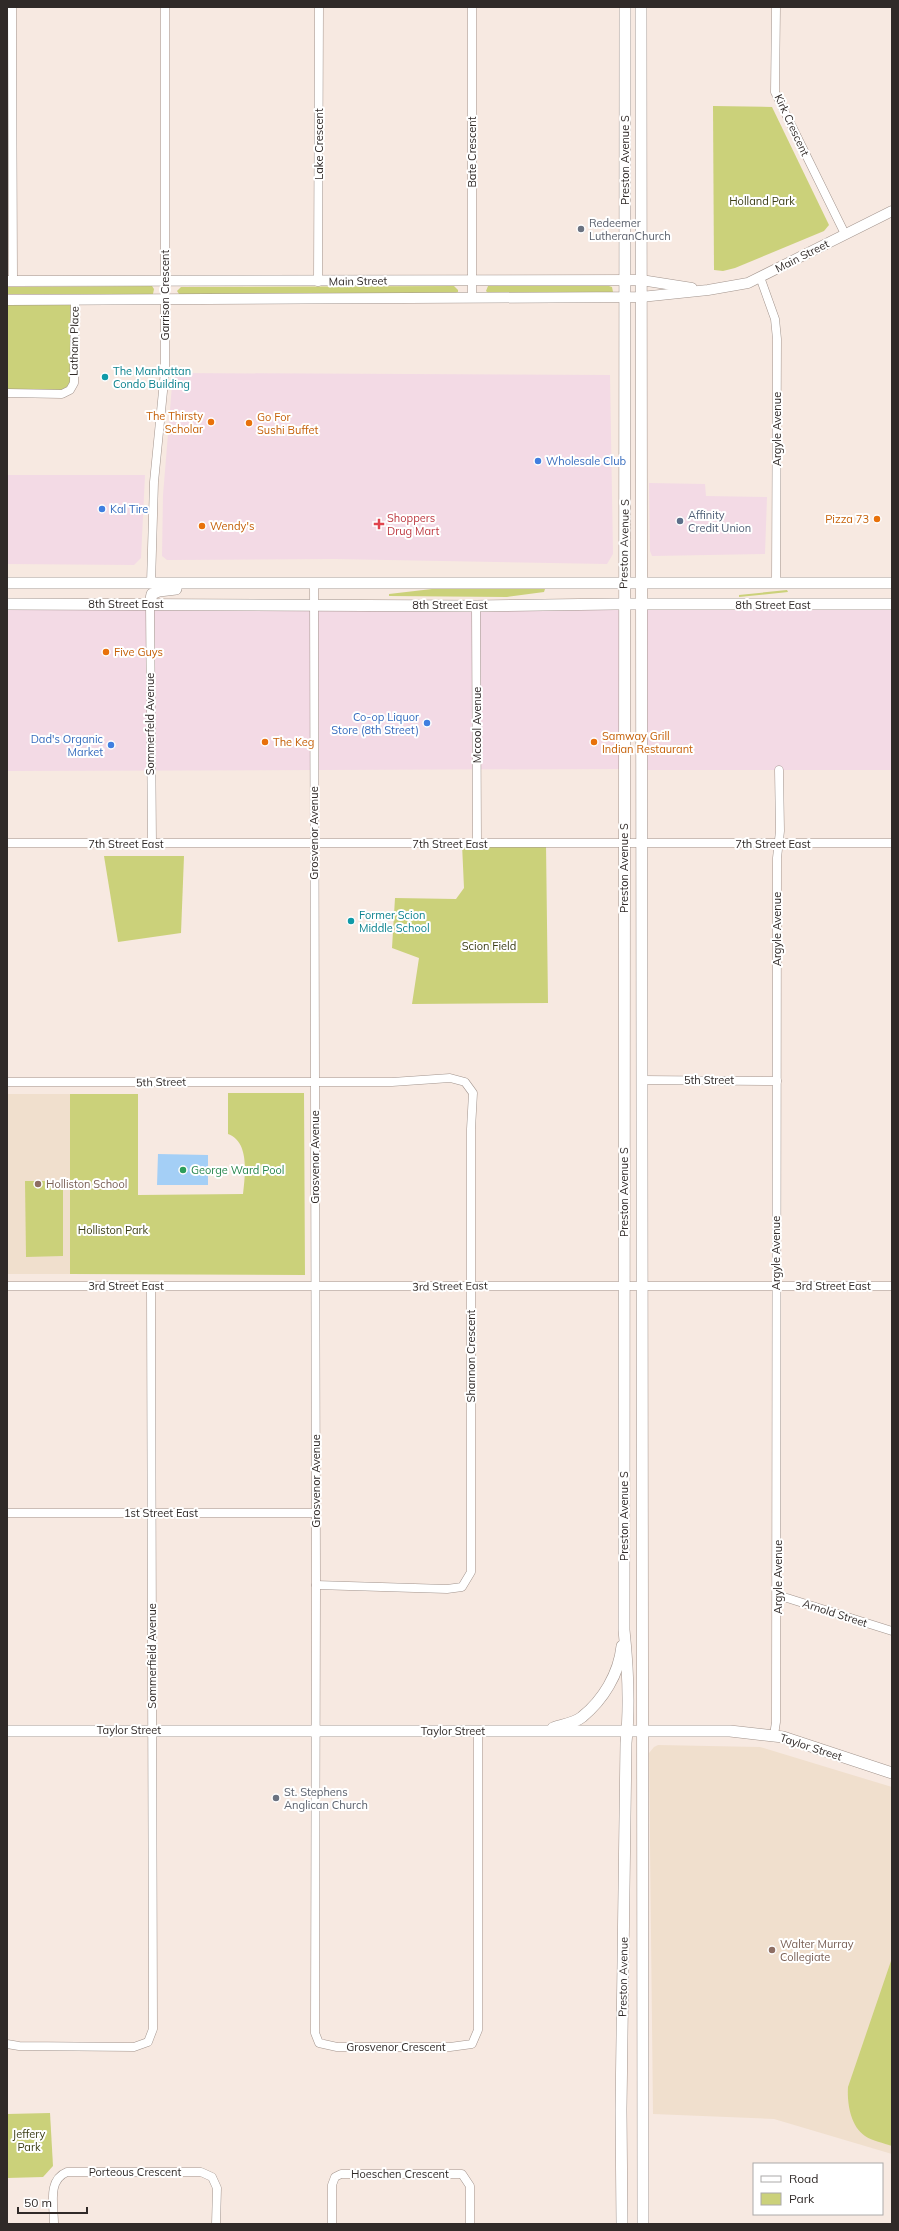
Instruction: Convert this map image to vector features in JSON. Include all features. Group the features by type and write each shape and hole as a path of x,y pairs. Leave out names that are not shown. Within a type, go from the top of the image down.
{"main road":[{"name":"Preston Avenue S","path":"625,7 623,604 624,1630 628,1665 627,1730"},
{"name":"Preston Avenue S","path":"641,7 640,604 642,844 643,1730"},
{"name":"8th Street East","path":"7,583 892,583"},
{"path":"150,604 152,594 159,591 220,583"},
{"name":"8th Street East","path":"7,604 314,604 476,606 623,604 892,604"},
{"path":"541,1732 581,1718 605,1694 621,1658 624,1630"},
{"name":"Preston Avenue","path":"622,2224 621,2110 627,1730"},
{"name":"Preston Avenue","path":"643,1730 643,2224"},
{"name":"Taylor Street","path":"7,1731 730,1731 774,1735 892,1773"}],"street":[{"path":"10,281 12,7"},
{"name":"Garrison Crescent","path":"151,583 154,482 165,371 165,7"},
{"name":"Lake Crescent","path":"318,282 319,7"},
{"name":"Bate Crescent","path":"472,7 472,298"},
{"name":"Kirk Crescent","path":"776,7 775,92 845,234"},
{"name":"Main Street","path":"7,300 641,297 708,290 748,283 845,234 891,213"},
{"name":"Argyle Avenue","path":"760,277 775,319 776,338 776,583"},
{"name":"Main Street","path":"10,281 318,282 641,280 708,290"},
{"name":"Latham Place","path":"7,393 62,394 70,390 74,383 75,300"},
{"name":"Grosvenor Avenue","path":"314,582 316,1287 315,1731"},
{"name":"Sommerfeld Avenue","path":"150,604 152,844"},
{"name":"Mccool Avenue","path":"476,606 477,844"},
{"name":"Argyle Avenue","path":"774,1735 776,1722 778,1598 776,1286 778,844 780,831 779,770"},
{"name":"7th Street East","path":"7,843 892,843"},
{"name":"Shannon Crescent","path":"315,1082 392,1082 450,1078 465,1082 473,1093 471,1129 471,1572 462,1587 447,1590 316,1586"},
{"name":"5th Street","path":"642,1080 777,1081"},
{"name":"5th Street","path":"7,1082 315,1082"},
{"name":"3rd Street East","path":"7,1286 471,1286 642,1288 892,1286"},
{"name":"Sommerfield Avenue","path":"7,2044 70,2047 134,2047 148,2042 153,2029 151,1287"},
{"name":"1st Street East","path":"7,1514 316,1512"},
{"name":"Arnold Street","path":"778,1598 787,1598 892,1631"},
{"name":"Grosvenor Crescent","path":"315,1731 315,2033 319,2043 337,2047 450,2047 472,2044 478,2030 478,1731"},
{"name":"Porteous Crescent","path":"54,2224 54,2184 59,2175 67,2172 126,2171 201,2172 212,2177 217,2188 216,2224"},
{"name":"Hoeschen Crescent","path":"332,2224 332,2185 335,2177 341,2174 396,2173 462,2174 470,2186 470,2224"}],"shaded area":[{"path":"173,373 610,375 613,554 607,564 334,559 167,560 162,556 163,495"},
{"path":"7,475 145,475 141,558 134,565 7,564"},
{"path":"649,483 705,484 706,496 767,497 765,554 652,556 650,551"},
{"path":"7,604 623,604 624,769 7,771"},
{"path":"640,604 892,604 892,770 641,770"},
{"name":"Holliston School","path":"7,1094 70,1094 70,1274 7,1274"},
{"name":"Walter Murray Collegiate","path":"658,1745 760,1747 892,1787 892,2154 774,2119 653,2114 649,1753"}],"green space":[{"name":"Holland Park","path":"713,106 772,107 829,225 824,231 735,268 723,271 714,270"},
{"path":"152,286 154,289 153,294 7,294 7,287"},
{"path":"454,286 458,292 453,294 179,294 177,291 181,287"},
{"path":"488,286 609,286 612,287 613,292 488,293 486,291"},
{"path":"7,300 75,300 70,390 7,393"},
{"path":"432,589 545,589 544,592 507,597 389,596 389,594"},
{"path":"787,590 788,592 739,597 739,595"},
{"name":"Scion Field","path":"462,844 546,844 548,1003 412,1004 419,958 392,948 395,898 456,899 464,888"},
{"path":"104,856 184,856 181,933 118,942"},
{"name":"Holliston Park","path":"228,1093 304,1093 305,1275 70,1274 70,1094 138,1094 138,1195 243,1194 245,1169 243,1151 235,1138 228,1134"},
{"path":"25,1181 63,1181 63,1256 26,1257"},
{"path":"892,1958 892,2146 871,2139 860,2132 850,2113 848,2087"},
{"name":"Jeffery Park","path":"50,2113 53,2166 43,2177 7,2178 7,2114"}],"water":[{"name":"George Ward Pool","path":"158,1154 208,1155 208,1185 157,1185"}],"place":[{"name":"Redeemer LutheranChurch","path":"581,229"},
{"name":"The Manhattan Condo Building","path":"105,377"},
{"name":"The Thirsty Scholar","path":"211,422"},
{"name":"Go For Sushi Buffet","path":"249,423"},
{"name":"Wholesale Club","path":"538,461"},
{"name":"Kal Tire","path":"102,509"},
{"name":"Pizza 73","path":"877,519"},
{"name":"Affinity Credit Union","path":"680,521"},
{"name":"Shoppers Drug Mart","path":"379,524"},
{"name":"Wendy's","path":"202,526"},
{"name":"Five Guys","path":"106,652"},
{"name":"Co-op Liquor Store (8th Street)","path":"427,723"},
{"name":"The Keg","path":"265,742"},
{"name":"Samway Grill Indian Restaurant","path":"594,742"},
{"name":"Dad's Organic Market","path":"111,745"},
{"name":"Former Scion Middle School","path":"351,921"},
{"name":"George Ward Pool","path":"183,1170"},
{"name":"Holliston School","path":"38,1184"},
{"name":"St. Stephens Anglican Church","path":"276,1798"},
{"name":"Walter Murray Collegiate","path":"772,1950"}]}
